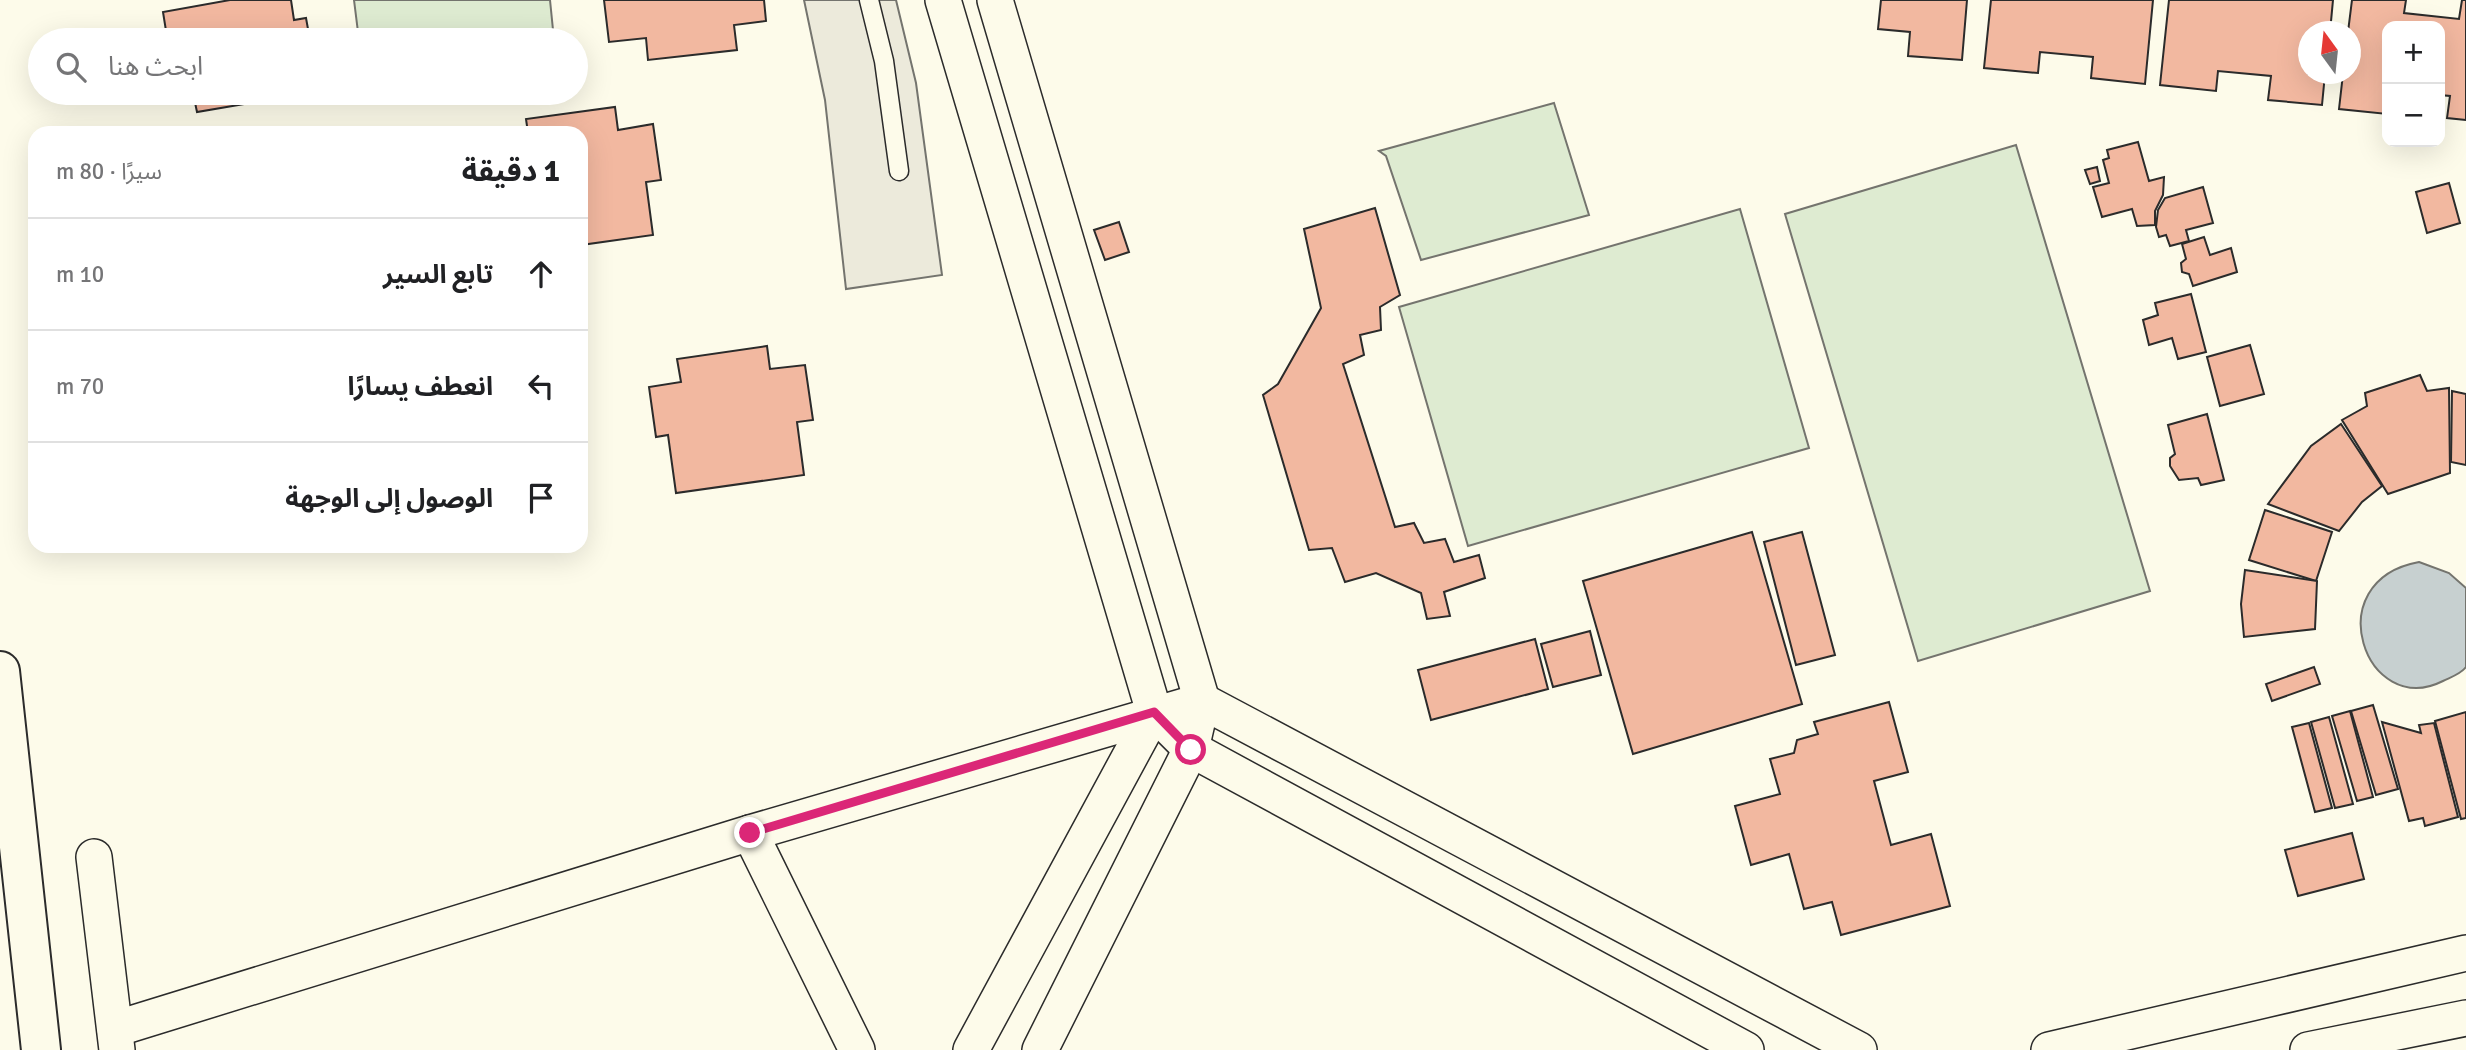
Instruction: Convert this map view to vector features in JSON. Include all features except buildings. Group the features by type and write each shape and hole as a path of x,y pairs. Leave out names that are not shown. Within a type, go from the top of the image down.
{"main road":[{"path":"0,671 41,1050"}],"street":[{"path":"943,0 1154,712 1191,750 1746,1050"},
{"path":"995,0 1202,701 1191,750 1040,1050"},
{"path":"94,857 116,1040 750,833 1154,712 1202,701 1858,1050"},
{"path":"971,1050 1154,712"},
{"path":"750,833 857,1050"},
{"path":"2049,1050 2466,954"},
{"path":"2308,1050 2466,1018"}],"lane":[{"path":"869,0 884,61 899,171"}],"green space":[{"path":"354,0 550,0 553,28 358,28"},
{"path":"1554,103 1589,215 1421,260 1386,156 1379,151"},
{"path":"2016,145 2150,591 1918,661 1785,214"},
{"path":"1740,209 1809,448 1468,546 1399,307"}],"shaded area":[{"path":"804,0 896,0 916,83 942,275 846,289 825,100"},
{"path":"2419,562 2449,573 2466,588 2466,667 2443,681 2416,688 2392,682 2374,665 2364,643 2361,618 2368,594 2387,574"}],"route":[{"path":"750,833 1154,712 1191,750"}]}
